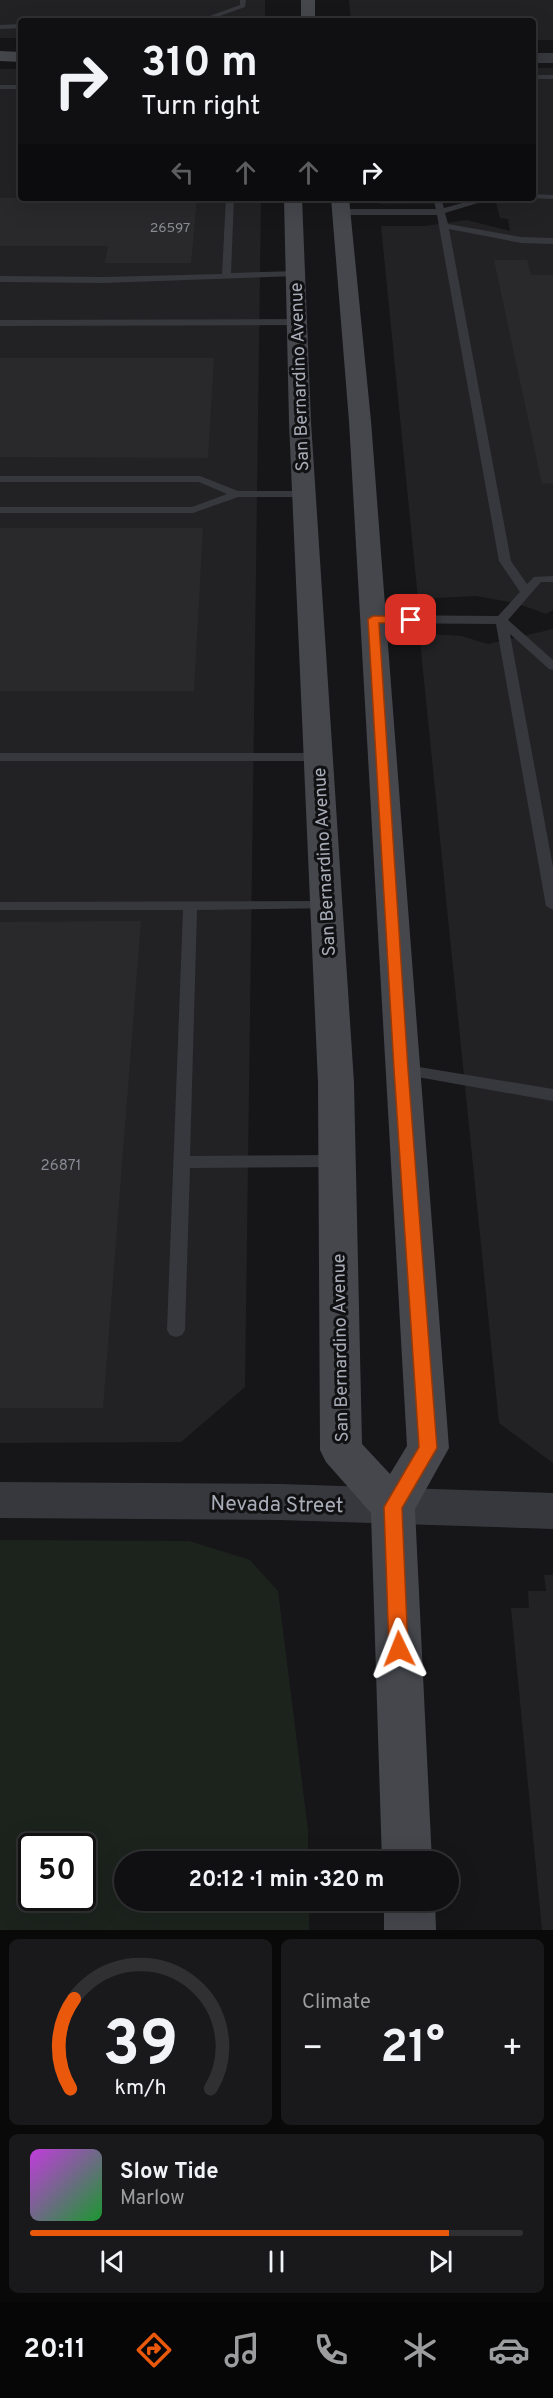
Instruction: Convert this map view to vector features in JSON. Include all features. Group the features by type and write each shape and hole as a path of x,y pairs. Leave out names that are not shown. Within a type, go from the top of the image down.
{"main road":[{"path":"308,0 308,18"},
{"path":"0,45 18,45"},
{"path":"0,57 18,57"},
{"name":"San Bernardino Avenue","path":"293,201 304,494 327,905 338,1161 341,1450 393,1507"},
{"path":"341,205 360,421 401,1069 428,1448 393,1507 407,1851"},
{"path":"409,1911 410,1930"}],"street":[{"path":"536,48 553,48"},
{"path":"536,58 553,58"},
{"name":"Nevada Street","path":"0,1500 280,1502 553,1511"}],"lane":[{"path":"209,18 243,6 243,0"},
{"path":"0,27 18,27"},
{"path":"536,77 553,77"},
{"path":"0,87 18,87"},
{"path":"536,196 553,196"},
{"path":"226,274 230,201"},
{"path":"438,201 445,226 505,561 526,592"},
{"path":"341,205 440,212 479,201"},
{"path":"445,226 521,240 553,241"},
{"path":"0,279 104,280 226,274 295,274"},
{"path":"0,323 297,322"},
{"path":"0,479 200,479 237,494"},
{"path":"0,510 193,510 237,494 304,494"},
{"path":"501,620 538,579 553,579"},
{"path":"373,619 501,620 553,666"},
{"path":"501,620 553,906"},
{"path":"0,758 318,757"},
{"path":"176,1330 190,905"},
{"path":"0,906 327,905"},
{"path":"401,1069 553,1095"},
{"path":"182,1162 338,1161"}],"shaded area":[{"path":"0,0 265,0 265,18 18,18 18,38 0,38"},
{"path":"349,0 553,0 553,40 536,40 536,18 351,18"},
{"path":"536,68 553,68 553,610 546,614 516,603 476,596 418,599 381,226 424,226 467,220 510,231 508,219 500,218 496,203 382,204 374,202 536,201"},
{"path":"0,69 18,69 18,201 261,201 245,1387 181,1442 0,1443"},
{"path":"553,629 553,1463 499,1423 420,641 432,634 461,636 488,644"},
{"path":"0,1540 189,1541 250,1560 278,1591 308,1830 308,1851 114,1851 114,1911 309,1911 309,1930 0,1930"},
{"path":"544,1575 553,1575 553,1930 542,1930 511,1608 529,1608 528,1591 546,1591"}],"building":[{"path":"0,198 18,198 18,201 197,201 191,263 105,263 108,246 0,246"},
{"path":"494,260 527,260 531,275 553,275 553,483 542,484"},
{"path":"0,358 214,358 208,458 0,457"},
{"path":"0,528 203,528 194,691 0,691"},
{"path":"141,921 103,1408 0,1408 0,922"}],"route":[{"path":"399,1649 393,1507 428,1448 401,1069 373,619 411,620"}]}
